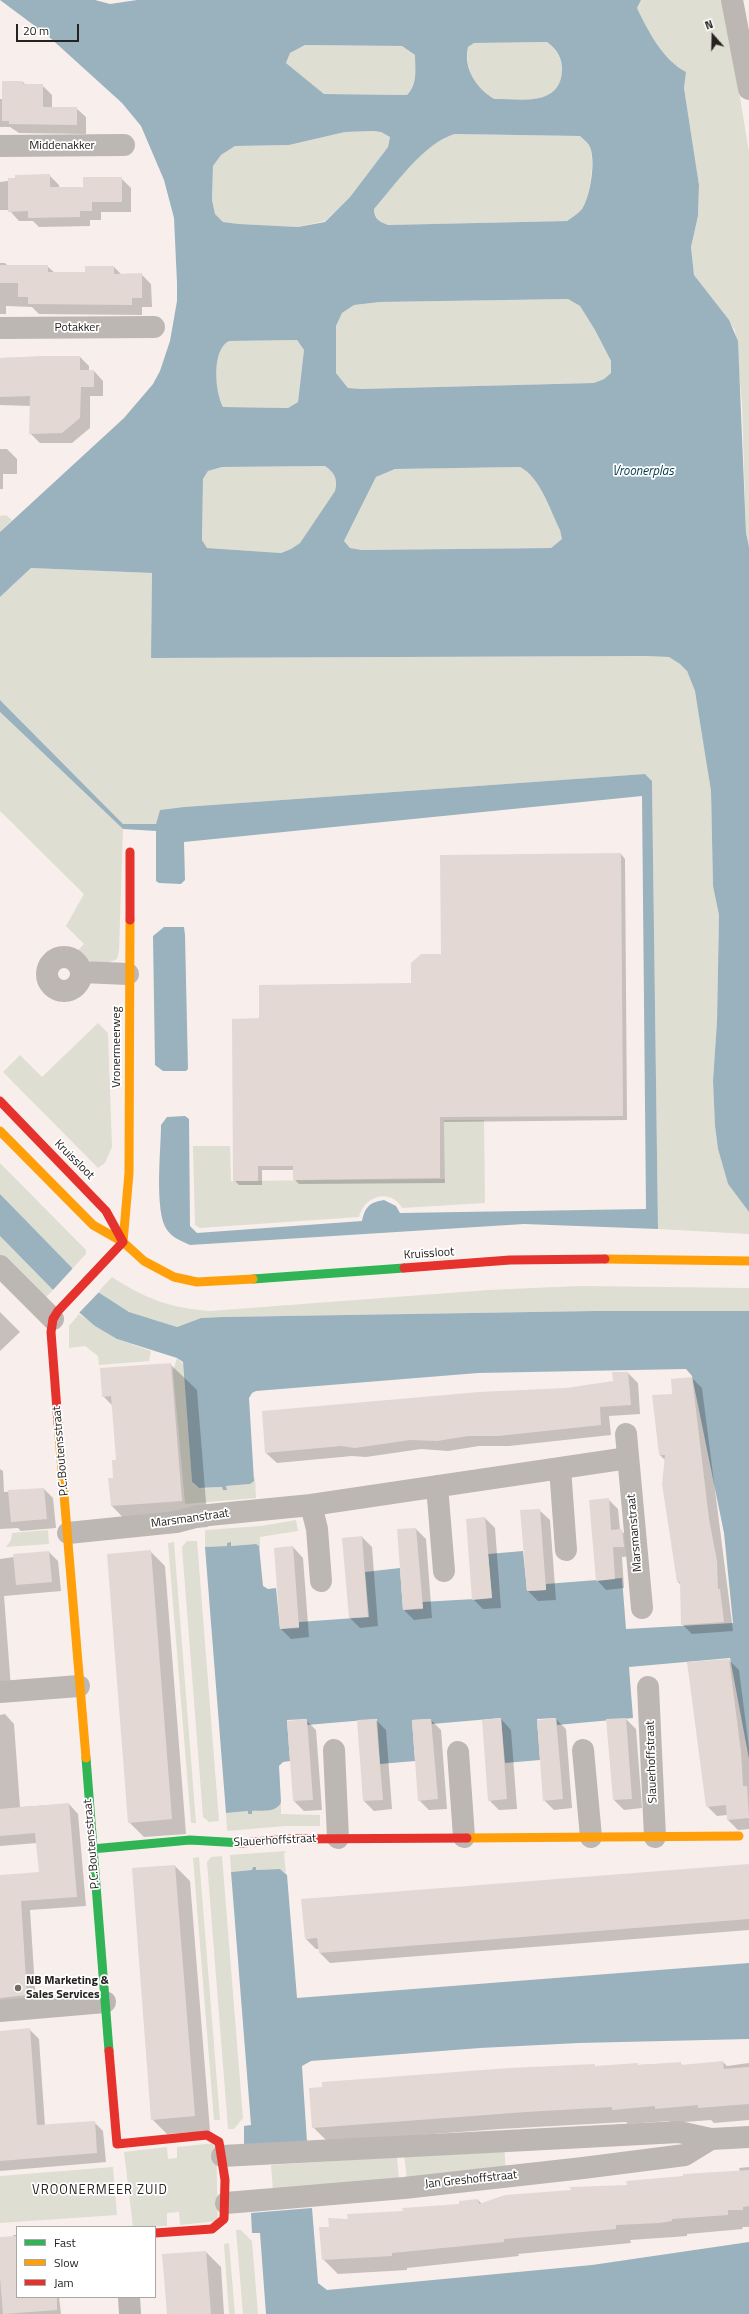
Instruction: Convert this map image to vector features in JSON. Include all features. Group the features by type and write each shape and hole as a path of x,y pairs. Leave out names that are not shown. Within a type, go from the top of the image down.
{"street":[{"path":"732,0 749,89"},
{"name":"Middenakker","path":"0,146 124,146"},
{"name":"Potakker","path":"0,328 154,327"},
{"name":"Vronermeerweg","path":"123,1242 129,1173 128,974 130,852"},
{"path":"82,972 128,974"},
{"name":"Kruissloot","path":"0,1101 106,1211 123,1242"},
{"name":"Kruissloot","path":"0,1131 93,1225 123,1242 144,1261 174,1277 204,1282 517,1260 651,1258 749,1261"},
{"path":"0,1266 59,1311 123,1242"},
{"name":"P.C.Boutensstraat","path":"59,1311 52,1339 117,2144 207,2135 219,2142 222,2156"},
{"name":"Marsmanstraat","path":"626,1434 642,1608"},
{"name":"Marsmanstraat","path":"68,1533 176,1522 199,1516 311,1505 628,1458"},
{"path":"560,1468 566,1550"},
{"path":"436,1486 444,1571"},
{"path":"311,1505 317,1529 321,1582"},
{"path":"0,1692 80,1686"},
{"name":"Slauerhoffstraat","path":"648,1688 655,1837"},
{"path":"334,1750 338,1838"},
{"path":"583,1750 590,1837"},
{"path":"458,1752 464,1837"},
{"name":"Slauerhoffstraat","path":"92,1849 190,1840 225,1842 232,1844 291,1839 338,1838 739,1836"},
{"path":"0,2011 105,2002"},
{"name":"Jan Greshoffstraat","path":"222,2156 679,2132 711,2139 749,2137"},
{"name":"Jan Greshoffstraat","path":"226,2203 404,2188 685,2155 711,2139"},
{"path":"156,2233 212,2228 224,2219 226,2203 222,2156"},
{"path":"129,2298 130,2314"}],"shaded area":[{"path":"641,0 724,0 749,152 749,547 746,533 742,404 735,330 694,275 691,247 698,216 699,185 684,88 686,72 678,67 663,53 651,35 637,8"},
{"path":"547,42 558,54 562,71 560,83 555,91 547,96 526,100 493,100 481,90 470,70 467,55 468,47 474,43"},
{"path":"305,45 402,46 415,55 415,76 411,91 407,95 324,94 286,63 290,53"},
{"path":"345,132 381,132 390,137 388,147 350,197 325,221 298,227 239,224 223,222 215,214 212,200 213,166 221,155 235,146 289,145"},
{"path":"454,134 580,136 589,145 592,159 591,179 584,206 580,212 567,221 388,225 378,220 374,209 400,177 431,147 442,139"},
{"path":"568,299 580,306 595,330 611,361 611,373 604,379 594,383 361,389 348,388 336,373 336,326 342,313 354,305 380,302"},
{"path":"297,340 304,350 298,402 288,408 223,407 216,382 216,372 219,353 223,346 229,341"},
{"path":"325,466 335,476 335,491 300,543 281,553 207,548 202,540 203,479 208,471 222,467"},
{"path":"520,467 533,478 539,486 560,530 562,539 551,548 362,550 350,548 344,541 376,477 395,469"},
{"path":"6,515 12,520 0,532 0,516"},
{"path":"31,568 152,573 151,658 644,656 669,657 680,664 687,671 695,691 711,791 713,886 719,915 717,1021 713,1081 715,1126 718,1149 728,1184 749,1212 749,1234 658,1229 652,781 645,774 184,807 160,810 156,824 123,824 0,700 0,597"},
{"path":"0,712 123,829 119,950 117,959 111,962 100,964 95,963 76,952 84,944 66,926 84,894 0,811"},
{"path":"98,1023 108,1033 112,1147 105,1163 98,1168 3,1072 20,1055 42,1077"},
{"path":"444,1120 484,1120 485,1203 402,1208 397,1202 385,1196 372,1199 362,1209 359,1217 200,1228 195,1225 193,1146 230,1146 231,1181 445,1179"},
{"path":"0,1163 86,1250 86,1254 72,1269 0,1194"},
{"path":"0,1236 53,1290 44,1299 0,1257"},
{"path":"112,1277 147,1297 170,1305 210,1311 488,1290 579,1286 749,1288 749,1311 595,1311 222,1317 201,1318 177,1327 129,1312 98,1292"},
{"path":"79,1314 117,1339 151,1351 149,1361 99,1365 98,1356 85,1346 69,1348 69,1326"},
{"path":"177,1358 183,1364 192,1482 197,1487 201,1488 222,1487 226,1490 226,1486 250,1484 255,1477 256,1498 185,1504 173,1371"},
{"path":"296,1520 298,1531 260,1537 260,1549 256,1544 231,1546 231,1543 227,1546 205,1547 205,1530 261,1526"},
{"path":"48,1530 49,1544 6,1547 11,1540 12,1533"},
{"path":"187,1541 197,1541 219,1821 209,1822 203,1817 182,1547"},
{"path":"174,1542 196,1823 191,1823 168,1543"},
{"path":"281,1802 281,1814 320,1815 320,1826 285,1826 227,1831 226,1813 248,1811 252,1814 252,1811 277,1808"},
{"path":"286,1851 284,1854 286,1873 280,1869 256,1870 256,1868 253,1870 231,1872 230,1855"},
{"path":"222,1856 243,2118 234,2129 228,2129 207,1862 211,1857"},
{"path":"199,1857 220,2120 214,2120 193,1858"},
{"path":"216,2143 218,2221 180,2225 179,2212 167,2213 167,2226 133,2226 124,2152 167,2147 168,2159 177,2158 177,2147"},
{"path":"504,2147 506,2169 407,2179 404,2155"},
{"path":"397,2157 399,2179 273,2191 271,2165"},
{"path":"113,2167 117,2215 0,2223 0,2176"},
{"path":"236,2230 241,2230 252,2241 258,2314 243,2314"},
{"path":"229,2243 235,2314 229,2314 224,2244"}],"water":[{"name":"Vroonerplas","path":"0,0 95,0 110,4 137,0 641,0 637,8 651,35 663,53 678,67 686,72 684,88 699,185 698,216 691,247 694,275 729,320 738,341 746,533 749,547 749,1212 728,1184 718,1149 715,1126 713,1081 717,1021 719,915 713,886 711,791 695,691 687,671 680,664 669,657 644,656 151,658 152,573 31,568 0,597 0,532 124,418 153,384 160,371 170,341 177,301 174,218 164,180 141,126 122,103 47,35","holes":["547,42 554,48 560,58 562,66 560,82 555,90 547,95 537,98 527,100 494,99 482,89 472,77 467,62 468,47 474,43","305,45 402,46 415,55 415,76 411,91 407,95 324,94 286,63 290,53","373,131 381,132 390,137 388,147 350,197 325,222 298,227 223,222 215,214 212,200 213,166 221,155 235,146 289,145 345,132","454,134 580,136 589,145 591,151 592,178 588,196 582,209 567,221 388,225 380,221 376,218 374,209 410,166 442,139","568,299 580,306 595,330 611,361 611,373 604,379 594,383 361,389 348,388 336,373 336,326 342,313 354,305 380,302","297,340 304,350 298,402 288,408 223,407 218,392 216,372 219,353 223,346 229,341","325,466 335,477 336,487 335,491 300,543 291,549 281,553 207,548 202,540 203,479 208,471 222,467","520,467 527,472 539,486 560,530 562,539 551,548 362,550 350,548 344,541 376,477 395,469"]},
{"path":"0,700 123,824 156,824 160,810 184,807 645,774 652,781 658,1229 524,1224 190,1245 180,1241 167,1230 163,1221 159,1195 161,1125 167,1117 185,1116 189,1119 190,1226 197,1233 362,1221 369,1206 375,1202 384,1200 396,1206 400,1213 646,1209 642,796 184,842 185,880 181,884 159,883 156,881 156,831 123,829 0,712"},
{"path":"164,927 184,927 188,1069 186,1071 163,1071 155,1065 153,936"},
{"path":"0,1194 73,1269 98,1292 129,1312 177,1327 201,1318 222,1317 595,1311 749,1311 749,1759 730,1658 629,1667 633,1718 557,1725 556,1718 537,1719 540,1760 505,1763 501,1718 432,1724 431,1719 412,1720 415,1761 380,1764 377,1719 307,1725 307,1719 287,1720 290,1761 283,1762 279,1766 281,1802 279,1806 269,1810 252,1811 252,1814 248,1814 248,1811 226,1813 205,1547 227,1546 227,1543 231,1542 231,1546 256,1544 259,1546 263,1586 268,1589 276,1588 280,1629 299,1628 299,1622 369,1617 365,1572 400,1568 403,1610 423,1609 422,1602 492,1598 488,1554 523,1551 527,1591 546,1590 546,1584 622,1578 626,1629 733,1623 724,1533 692,1376 686,1369 478,1373 256,1391 252,1393 249,1398 254,1481 250,1484 226,1486 227,1490 223,1490 222,1487 199,1488 192,1482 183,1362 177,1358 117,1339 95,1326 53,1290 0,1236"},
{"path":"253,1867 256,1867 256,1870 280,1869 287,1875 297,1998 749,1963 749,2039 579,2043 480,2048 311,2061 302,2066 307,2142 244,2146 244,2126 251,2125 231,1872 252,1870"},
{"path":"312,2208 318,2283 327,2290 592,2265 749,2242 749,2314 266,2314 260,2233 252,2233 251,2213"}],"pier":[{"path":"74,1267 100,1291 77,1315 52,1291"}],"building":[{"path":"2,81 23,81 23,84 43,84 43,107 77,107 77,125 9,124 9,121 2,121"},
{"path":"50,174 50,187 83,187 83,177 122,177 122,202 92,202 92,211 80,211 80,217 28,218 28,211 8,212 8,178 15,178 15,175"},
{"path":"0,265 48,265 48,272 85,272 85,266 114,266 114,274 142,273 142,298 132,298 132,305 28,304 28,297 18,297 18,283 0,283"},
{"path":"80,356 80,370 94,370 94,387 81,387 80,418 62,433 29,434 30,396 0,397 0,358"},
{"path":"621,853 623,1116 440,1117 440,1178 293,1180 293,1166 258,1166 258,1181 233,1181 232,1019 259,1018 259,985 411,983 411,963 421,954 441,954 440,855"},
{"path":"171,1363 182,1501 111,1506 108,1478 113,1478 112,1460 116,1460 111,1396 102,1397 100,1368"},
{"path":"612,1372 628,1372 631,1405 600,1407 601,1425 498,1436 468,1436 437,1441 410,1440 355,1448 341,1446 265,1453 262,1411 479,1392 566,1388 613,1381"},
{"path":"692,1377 709,1519 717,1561 718,1589 720,1589 724,1622 681,1625 680,1582 677,1582 662,1484 665,1455 659,1455 652,1395 672,1394 671,1379"},
{"path":"44,1488 47,1519 11,1522 8,1490"},
{"path":"609,1498 611,1530 622,1529 624,1547 613,1547 615,1579 596,1581 589,1500"},
{"path":"540,1509 546,1590 527,1591 520,1510"},
{"path":"485,1517 492,1598 472,1600 466,1519"},
{"path":"416,1528 423,1608 403,1610 397,1529"},
{"path":"362,1536 368,1617 349,1618 342,1538"},
{"path":"293,1546 299,1627 280,1629 274,1548"},
{"path":"151,1550 172,1819 128,1823 107,1554"},
{"path":"49,1551 52,1582 16,1585 13,1554"},
{"path":"729,1659 741,1752 743,1786 747,1786 749,1818 727,1820 726,1805 706,1807 687,1662"},
{"path":"501,1718 507,1799 488,1801 482,1720"},
{"path":"556,1718 563,1799 543,1801 537,1720"},
{"path":"626,1718 632,1799 613,1800 606,1719"},
{"path":"307,1719 313,1800 293,1801 287,1721"},
{"path":"376,1719 383,1800 363,1801 357,1720"},
{"path":"431,1719 438,1799 418,1801 412,1720"},
{"path":"69,1803 77,1897 21,1901 27,1995 0,1998 0,1875 39,1872 35,1833 0,1836 0,1809"},
{"path":"749,1864 749,1919 319,1953 317,1938 305,1939 301,1899"},
{"path":"175,1865 195,2116 151,2120 132,1868"},
{"path":"30,2028 37,2125 95,2121 97,2153 0,2161 0,2031"},
{"path":"723,2061 724,2069 749,2067 749,2104 698,2108 698,2105 655,2109 655,2106 612,2110 612,2107 312,2128 309,2088 322,2087 322,2082 509,2068 595,2064 595,2066 638,2063 638,2065 681,2062 681,2065"},
{"path":"749,2170 749,2206 743,2207 743,2210 728,2210 728,2215 672,2219 672,2221 659,2223 616,2225 616,2229 504,2239 504,2242 392,2253 392,2256 322,2260 319,2227 329,2227 328,2218 348,2219 347,2214 403,2211 402,2208 459,2204 459,2201 478,2199 479,2204 505,2195 571,2190 570,2187 627,2185 626,2181 683,2176 683,2174"},
{"path":"16,2236 16,2298 57,2298 57,2310 3,2314 0,2277 0,2237"},
{"path":"206,2251 211,2314 167,2314 162,2254"}],"traffic: fast":[{"path":"253,1279 404,1268"},
{"path":"86,1758 109,2051"},
{"path":"92,1849 190,1840 242,1843"}],"traffic: slow":[{"path":"123,1242 129,1173 130,920"},
{"path":"0,1131 93,1225 123,1242 144,1261 174,1277 197,1282 253,1279"},
{"path":"605,1259 749,1261"},
{"path":"58,1423 86,1758"},
{"path":"467,1838 739,1836"}],"traffic: jam":[{"path":"130,852 130,920"},
{"path":"0,1101 106,1211 123,1242"},
{"path":"58,1423 51,1332 53,1319 58,1311 123,1242"},
{"path":"404,1268 510,1260 605,1259"},
{"path":"242,1843 291,1839 467,1838"},
{"path":"109,2051 117,2144 207,2135 219,2142 225,2180 224,2219 212,2229 156,2233"}],"place":[{"name":"NB Marketing & Sales Services","path":"18,1988"}],"district":[{"name":"VROONERMEER ZUID","path":"100,2191"}]}
